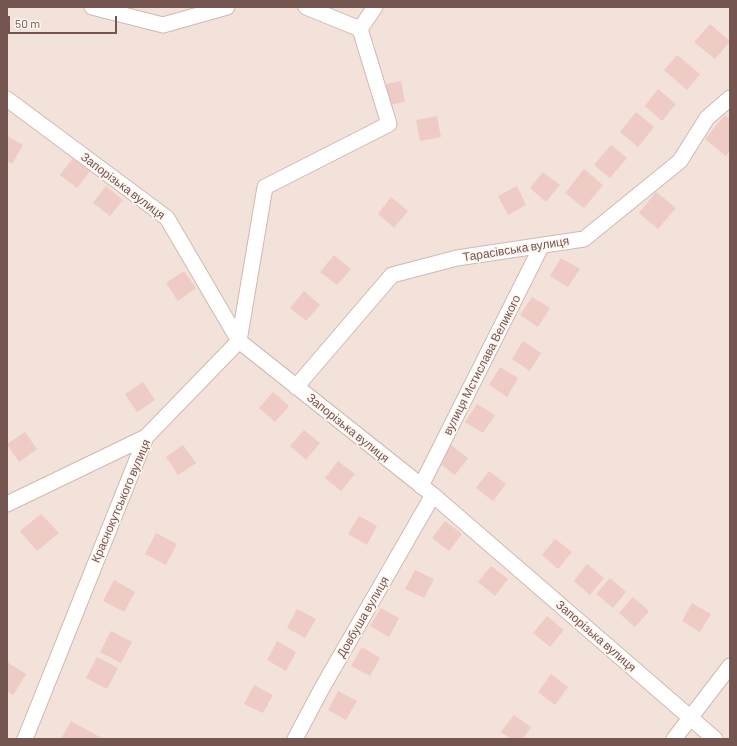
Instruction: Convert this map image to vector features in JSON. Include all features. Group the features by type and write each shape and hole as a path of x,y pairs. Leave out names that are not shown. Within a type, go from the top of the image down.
{"street":[{"path":"92,7 163,25 227,7"},
{"path":"306,7 360,29"},
{"path":"360,29 376,7"},
{"path":"239,341 265,187 389,124 360,29"},
{"name":"Запорізька вулиця","path":"7,98 167,218 239,341 433,495 715,739"},
{"name":"Тарасівська вулиця","path":"296,387 392,275 457,258 584,239 680,161 707,118 730,98"},
{"name":"вулиця Мстислава Великого","path":"421,486 542,245"},
{"name":"Краснокутського вулиця","path":"25,739 146,437 239,341"},
{"path":"7,504 146,437"},
{"name":"Довбуша вулиця","path":"295,739 322,688 433,495"},
{"path":"674,739 730,666"}],"shaded area":[{"path":"7,7 730,7 730,739 7,739"}],"building":[{"path":"710,24 730,41 715,59 694,42"},
{"path":"677,55 700,74 687,90 664,70"},
{"path":"401,81 405,102 384,106 380,85"},
{"path":"658,89 676,104 662,121 645,106"},
{"path":"636,112 654,127 638,147 620,132"},
{"path":"725,115 730,119 730,150 726,156 705,139"},
{"path":"437,116 441,137 420,141 416,120"},
{"path":"7,136 23,145 12,164 7,161"},
{"path":"611,145 627,158 610,178 594,165"},
{"path":"73,158 90,171 77,188 60,175"},
{"path":"584,169 603,185 584,208 565,193"},
{"path":"543,172 560,185 546,202 530,188"},
{"path":"106,186 123,200 110,216 93,203"},
{"path":"517,186 526,205 508,215 498,196"},
{"path":"656,192 676,208 658,229 639,213"},
{"path":"391,197 408,211 394,228 378,214"},
{"path":"334,255 351,269 337,285 320,272"},
{"path":"561,258 580,269 568,287 550,276"},
{"path":"184,271 196,288 178,301 166,283"},
{"path":"304,291 320,305 306,321 290,308"},
{"path":"532,297 550,308 538,327 520,315"},
{"path":"523,341 541,353 530,371 512,359"},
{"path":"500,367 518,378 507,397 489,385"},
{"path":"143,382 155,400 137,412 125,394"},
{"path":"273,392 289,406 275,422 259,408"},
{"path":"477,404 495,415 483,433 465,422"},
{"path":"304,430 320,443 306,460 290,446"},
{"path":"25,432 37,449 19,462 7,444"},
{"path":"183,445 196,463 178,475 166,457"},
{"path":"451,445 468,458 455,475 438,462"},
{"path":"338,461 355,474 341,491 325,478"},
{"path":"489,471 506,484 493,501 476,488"},
{"path":"41,514 59,533 37,551 20,531"},
{"path":"359,516 377,526 367,545 348,534"},
{"path":"445,521 462,534 449,551 432,538"},
{"path":"156,533 177,544 166,565 145,554"},
{"path":"555,539 572,552 558,569 542,555"},
{"path":"587,564 604,578 590,595 574,581"},
{"path":"491,566 508,579 495,596 478,582"},
{"path":"415,570 434,579 424,598 405,589"},
{"path":"610,578 626,592 613,608 596,594"},
{"path":"114,580 135,592 124,612 103,601"},
{"path":"633,597 649,611 635,627 619,613"},
{"path":"692,603 711,614 700,632 682,621"},
{"path":"381,608 399,618 389,637 370,626"},
{"path":"297,609 316,619 305,638 287,628"},
{"path":"547,616 564,630 550,647 533,633"},
{"path":"111,631 132,642 121,663 100,652"},
{"path":"277,641 296,652 286,671 267,660"},
{"path":"362,647 380,658 370,676 351,666"},
{"path":"97,657 118,668 107,689 86,678"},
{"path":"7,662 26,674 13,695 7,691"},
{"path":"551,674 568,687 555,705 538,692"},
{"path":"254,685 273,695 263,713 244,704"},
{"path":"338,691 357,701 346,720 328,710"},
{"path":"514,715 531,727 523,739 511,739 501,732"},
{"path":"71,721 100,737 99,739 61,739"}]}
